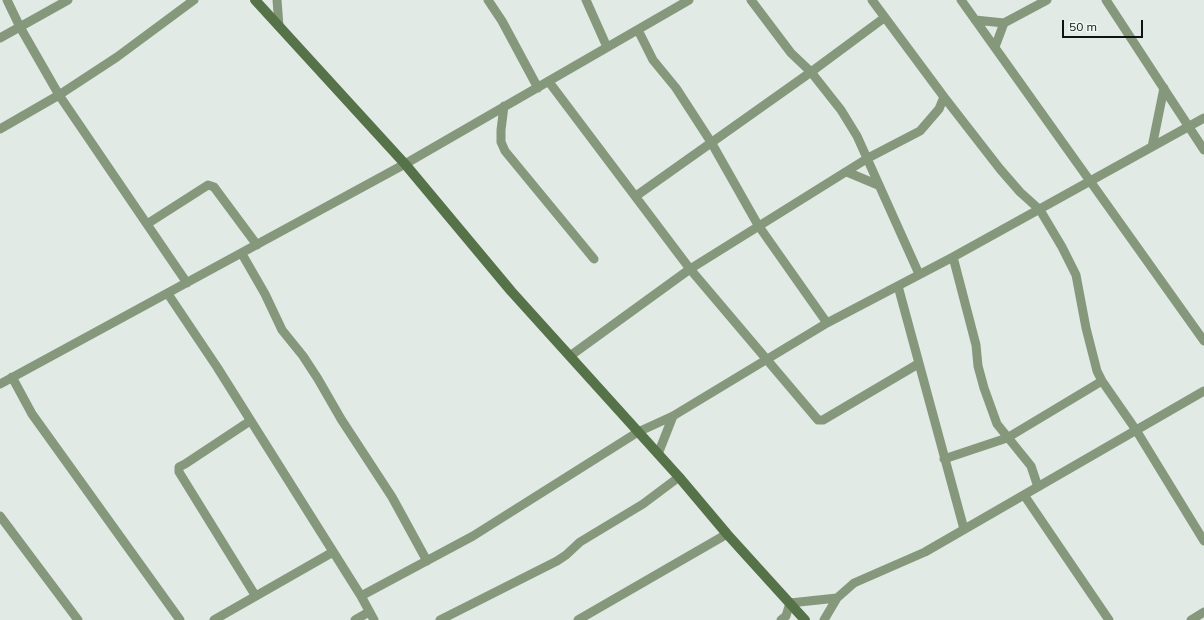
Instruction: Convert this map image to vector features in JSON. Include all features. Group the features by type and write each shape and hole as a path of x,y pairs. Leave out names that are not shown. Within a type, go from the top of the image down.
{"street":[{"path":"7,0 20,27 59,96 187,283"},
{"path":"0,38 68,0"},
{"path":"0,129 59,96 117,57 194,0"},
{"path":"255,0 405,164 511,291 679,477 727,534 805,620"},
{"path":"276,0 279,26"},
{"path":"488,0 502,21 538,88"},
{"path":"586,0 607,47"},
{"path":"0,384 242,254 405,164 689,0"},
{"path":"751,0 791,54 812,72 841,110 857,136 919,274"},
{"path":"872,0 884,18 1000,169 1020,192 1040,210 1062,247 1076,275 1086,328 1097,371 1102,381 1136,430 1204,541"},
{"path":"961,0 1204,341"},
{"path":"976,20 1004,23 1047,0"},
{"path":"1106,0 1204,150"},
{"path":"636,196 812,72 884,18"},
{"path":"995,47 1004,23"},
{"path":"638,30 653,60 676,88 711,142 758,225 827,323"},
{"path":"549,82 690,269 818,420 823,420 918,364"},
{"path":"1152,147 1164,88"},
{"path":"570,356 690,269 758,225 868,158 920,131 939,109 944,97"},
{"path":"504,106 501,142 505,151 594,259"},
{"path":"361,596 473,536 638,432 673,416 765,359 827,323 954,257 1204,118"},
{"path":"847,172 878,185"},
{"path":"146,224 208,185 214,187 257,245"},
{"path":"242,254 265,294 282,330 303,356 318,379 341,419 392,497 427,561"},
{"path":"954,257 976,345 978,366 997,424 1031,466 1038,487"},
{"path":"898,286 964,529"},
{"path":"168,294 217,367 361,596 371,616 355,620"},
{"path":"12,377 32,414 180,620"},
{"path":"944,459 1007,438 1102,381"},
{"path":"824,620 837,598 854,584 867,576 925,552 1204,391"},
{"path":"658,454 673,416"},
{"path":"250,421 179,467 179,472 255,595"},
{"path":"440,620 562,558 580,542 643,504 679,477"},
{"path":"1024,495 1110,620"},
{"path":"0,516 78,620"},
{"path":"578,620 727,534"},
{"path":"214,620 255,595 333,552"},
{"path":"790,602 837,598"},
{"path":"781,620 786,616 790,602"},
{"path":"1191,620 1204,612"}]}
